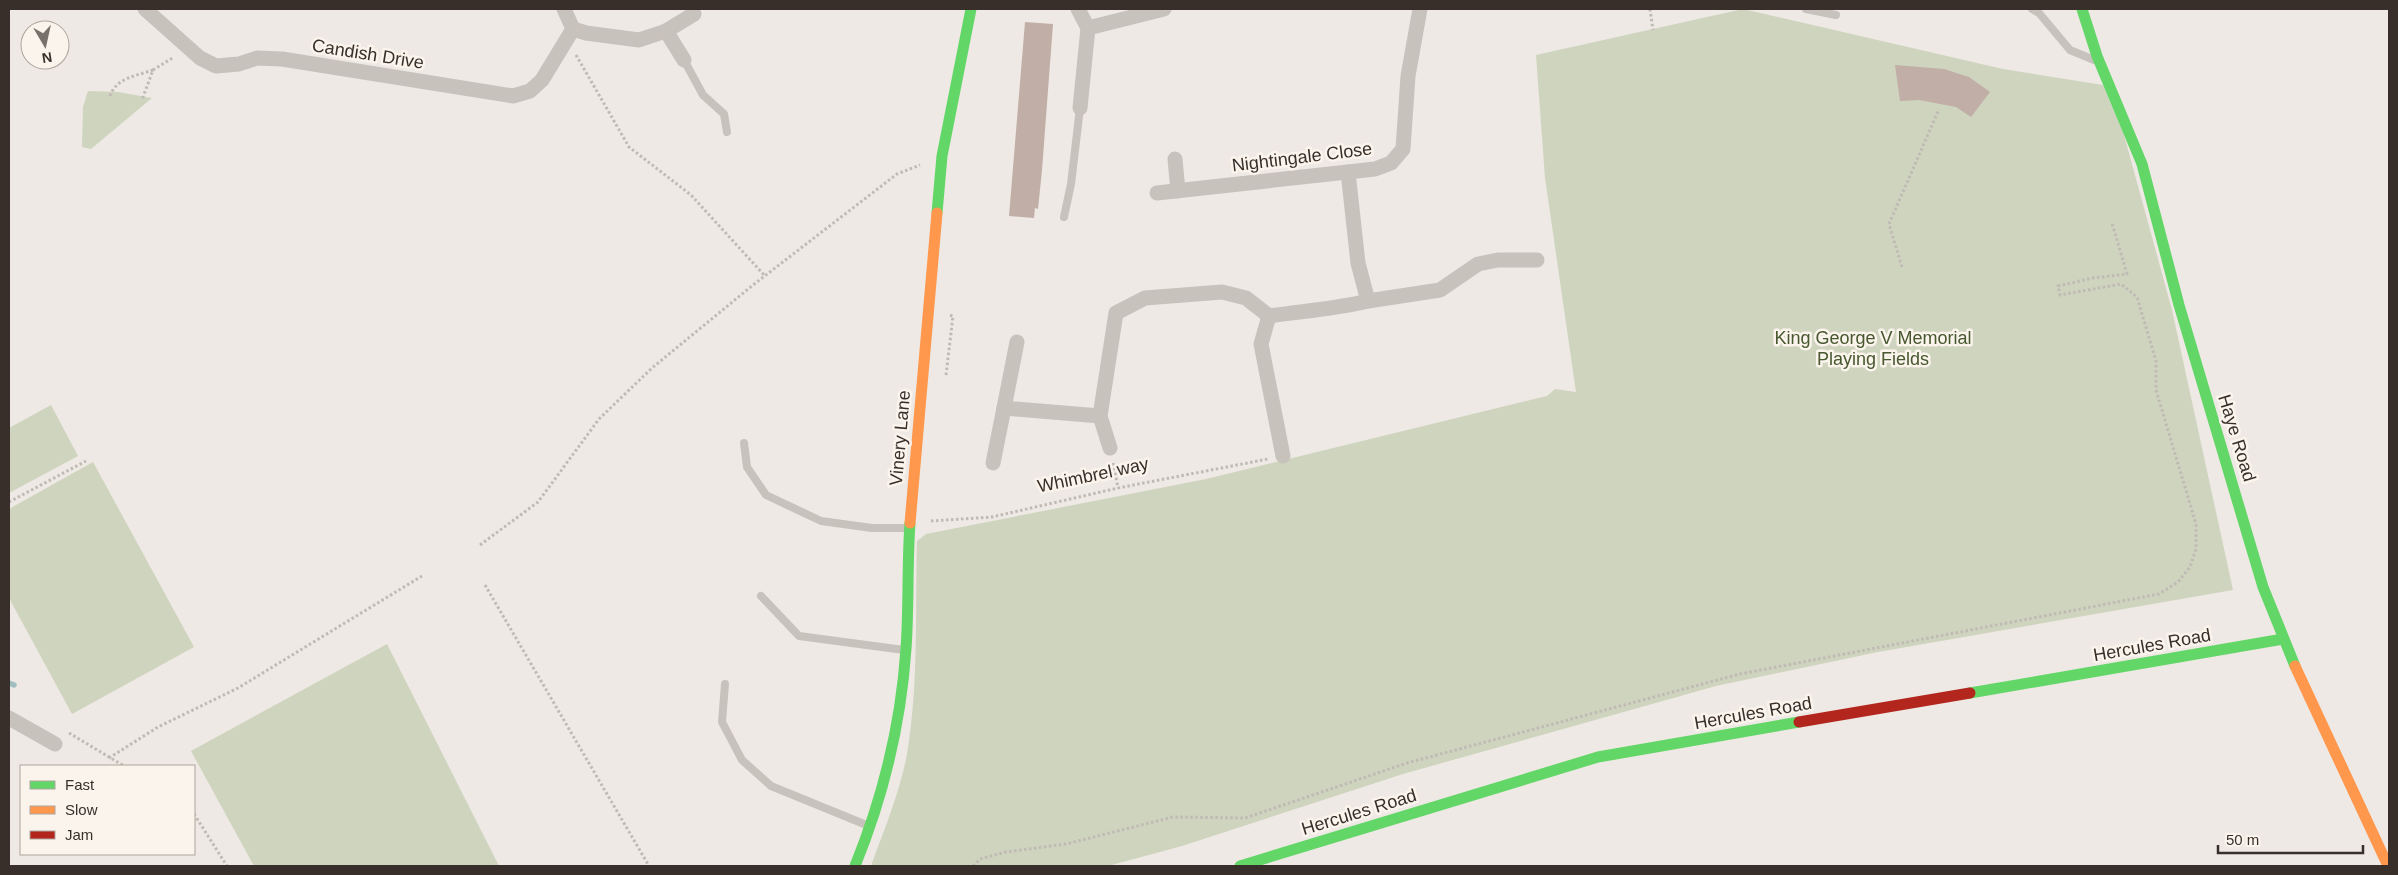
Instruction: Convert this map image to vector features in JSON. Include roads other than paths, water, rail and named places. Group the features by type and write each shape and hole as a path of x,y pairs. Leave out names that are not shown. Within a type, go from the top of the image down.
{"street":[{"name":"Candish Drive","path":"145,9 200,58 216,66 239,64 257,58 282,59 513,96 530,91 542,80 570,34"},
{"path":"564,9 570,34 639,40 666,31 694,14"},
{"name":"Vinery Lane","path":"855,866 871,827 892,752 906,650 910,525 942,156 971,9"},
{"path":"1078,9 1088,28 1080,108"},
{"path":"1088,28 1164,9"},
{"name":"Nightingale Close","path":"1157,193 1375,169 1391,163 1403,149 1408,76 1420,9"},
{"name":"Haye Road","path":"2082,9 2100,62 2142,164 2179,305 2263,587 2283,639 2388,866"},
{"path":"666,31 684,60"},
{"path":"1175,159 1178,190"},
{"path":"1348,172 1358,263 1368,302"},
{"path":"1110,448 1100,416 1116,313 1145,298 1222,292 1246,298 1269,316 1302,311 1337,309 1440,290 1478,264 1498,260 1537,260"},
{"path":"1269,316 1261,344 1283,456"},
{"path":"993,463 1017,342"},
{"path":"1004,408 1100,416"},
{"name":"Hercules Road","path":"1240,866 1598,757 2283,639"},
{"path":"9,718 55,744"}],"lane":[{"path":"1806,9 1836,15"},
{"path":"2032,9 2039,13 2070,50 2100,62"},
{"path":"684,60 703,95 724,114 727,132"},
{"path":"1064,217 1071,184 1080,108"},
{"path":"744,443 747,467 766,495 820,521 872,528 910,525"},
{"path":"761,596 799,636 906,650"},
{"path":"725,684 722,722 742,760 771,786 871,827"}],"waterway":[{"path":"9,683 14,685"}],"park label":[{"name":"King George V Memorial Playing Fields","path":"1873,348"}]}
